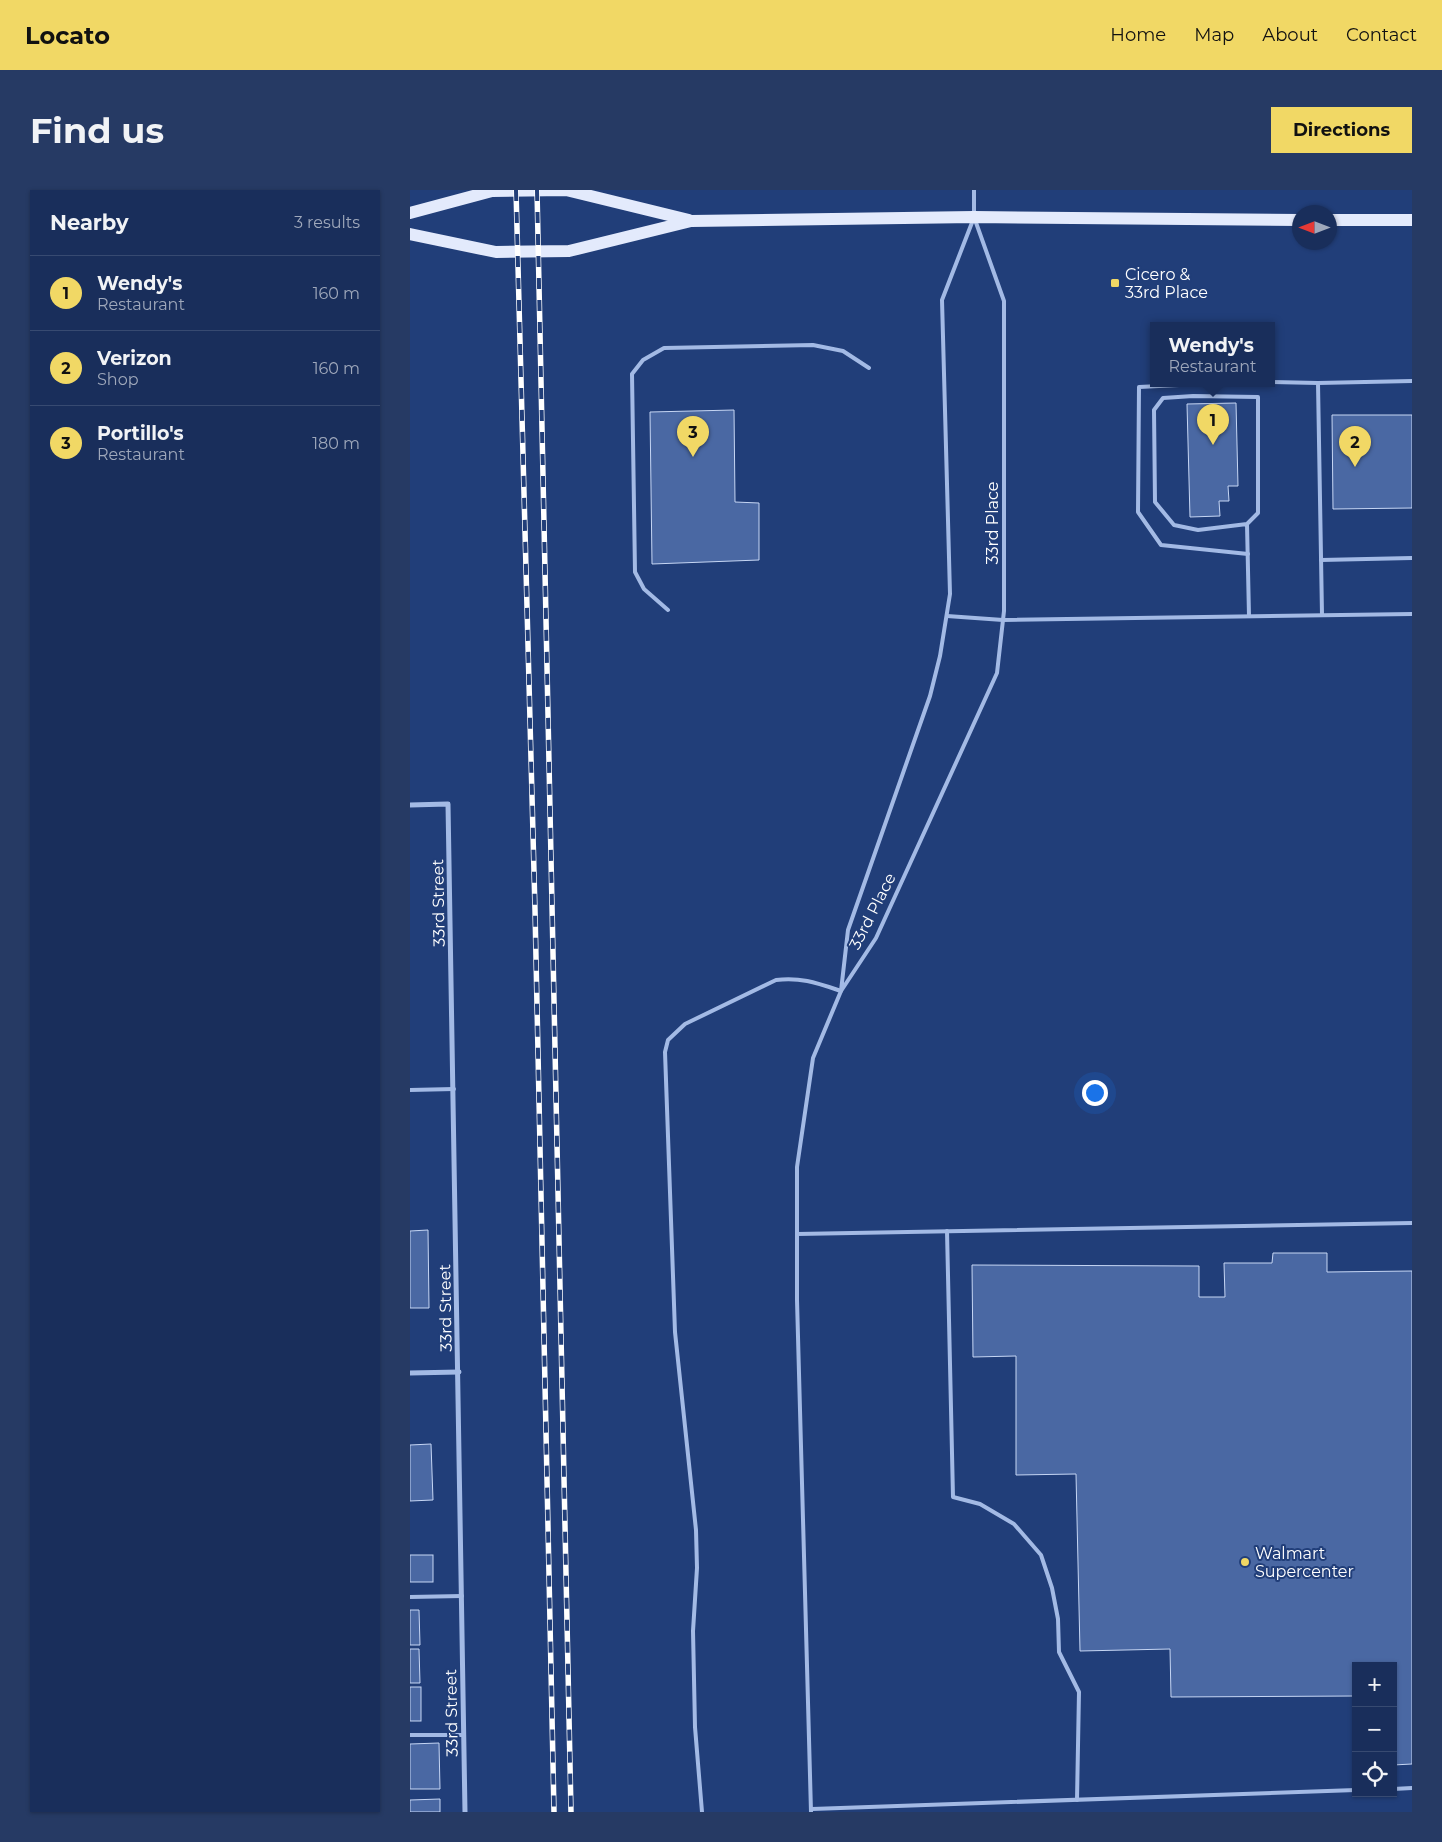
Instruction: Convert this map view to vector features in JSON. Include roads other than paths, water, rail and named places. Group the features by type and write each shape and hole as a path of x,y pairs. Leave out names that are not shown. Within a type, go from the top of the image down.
{"main road":[{"path":"410,213 492,191 566,190 691,221"},
{"path":"410,234 496,252 569,251 691,221 974,218 1292,220"},
{"path":"1337,220 1412,220"}],"street":[{"name":"33rd Street","path":"410,804 448,804 465,1812"},
{"path":"410,1373 459,1372"}],"lane":[{"name":"33rd Place","path":"841,990 876,938 997,672 1003,620 1004,302 974,218 974,190"},
{"name":"33rd Place","path":"841,990 848,930 930,696 940,656 950,594 942,300 974,218"},
{"path":"668,610 644,589 635,572 632,374 644,360 664,348 813,345 842,351 869,368"},
{"path":"1275,382 1412,381"},
{"path":"1318,383 1322,615"},
{"path":"1150,386 1139,387 1138,512 1162,544 1248,554"},
{"path":"1247,524 1198,530 1174,525 1155,502 1154,410 1163,398 1193,396 1258,397 1258,513 1247,524 1249,616"},
{"path":"1321,560 1412,558"},
{"path":"946,616 1003,620 1412,614"},
{"path":"702,1812 695,1727 693,1631 697,1568 696,1530 675,1332 665,1052 668,1040 685,1024 776,980 803,979 841,990 813,1058 797,1167 797,1300 813,1811 1352,1790"},
{"path":"410,1090 454,1089"},
{"path":"797,1234 1412,1223"},
{"path":"948,1231 953,1496 980,1504 1014,1524 1041,1556 1052,1588 1058,1619 1059,1652 1079,1692 1077,1800"},
{"path":"410,1597 462,1596"},
{"path":"410,1735 464,1735"},
{"path":"1397,1789 1412,1788"}],"railway":[{"path":"516,190 535,910 554,1812"},
{"path":"537,190 571,1812"}],"place":[{"name":"Cicero & 33rd Place","path":"1115,283"},
{"name":"Wendy's","path":"1213,445"},
{"name":"Portillo's","path":"693,457"},
{"name":"Verizon","path":"1355,467"},
{"name":"Walmart Supercenter","path":"1245,1562"}]}
